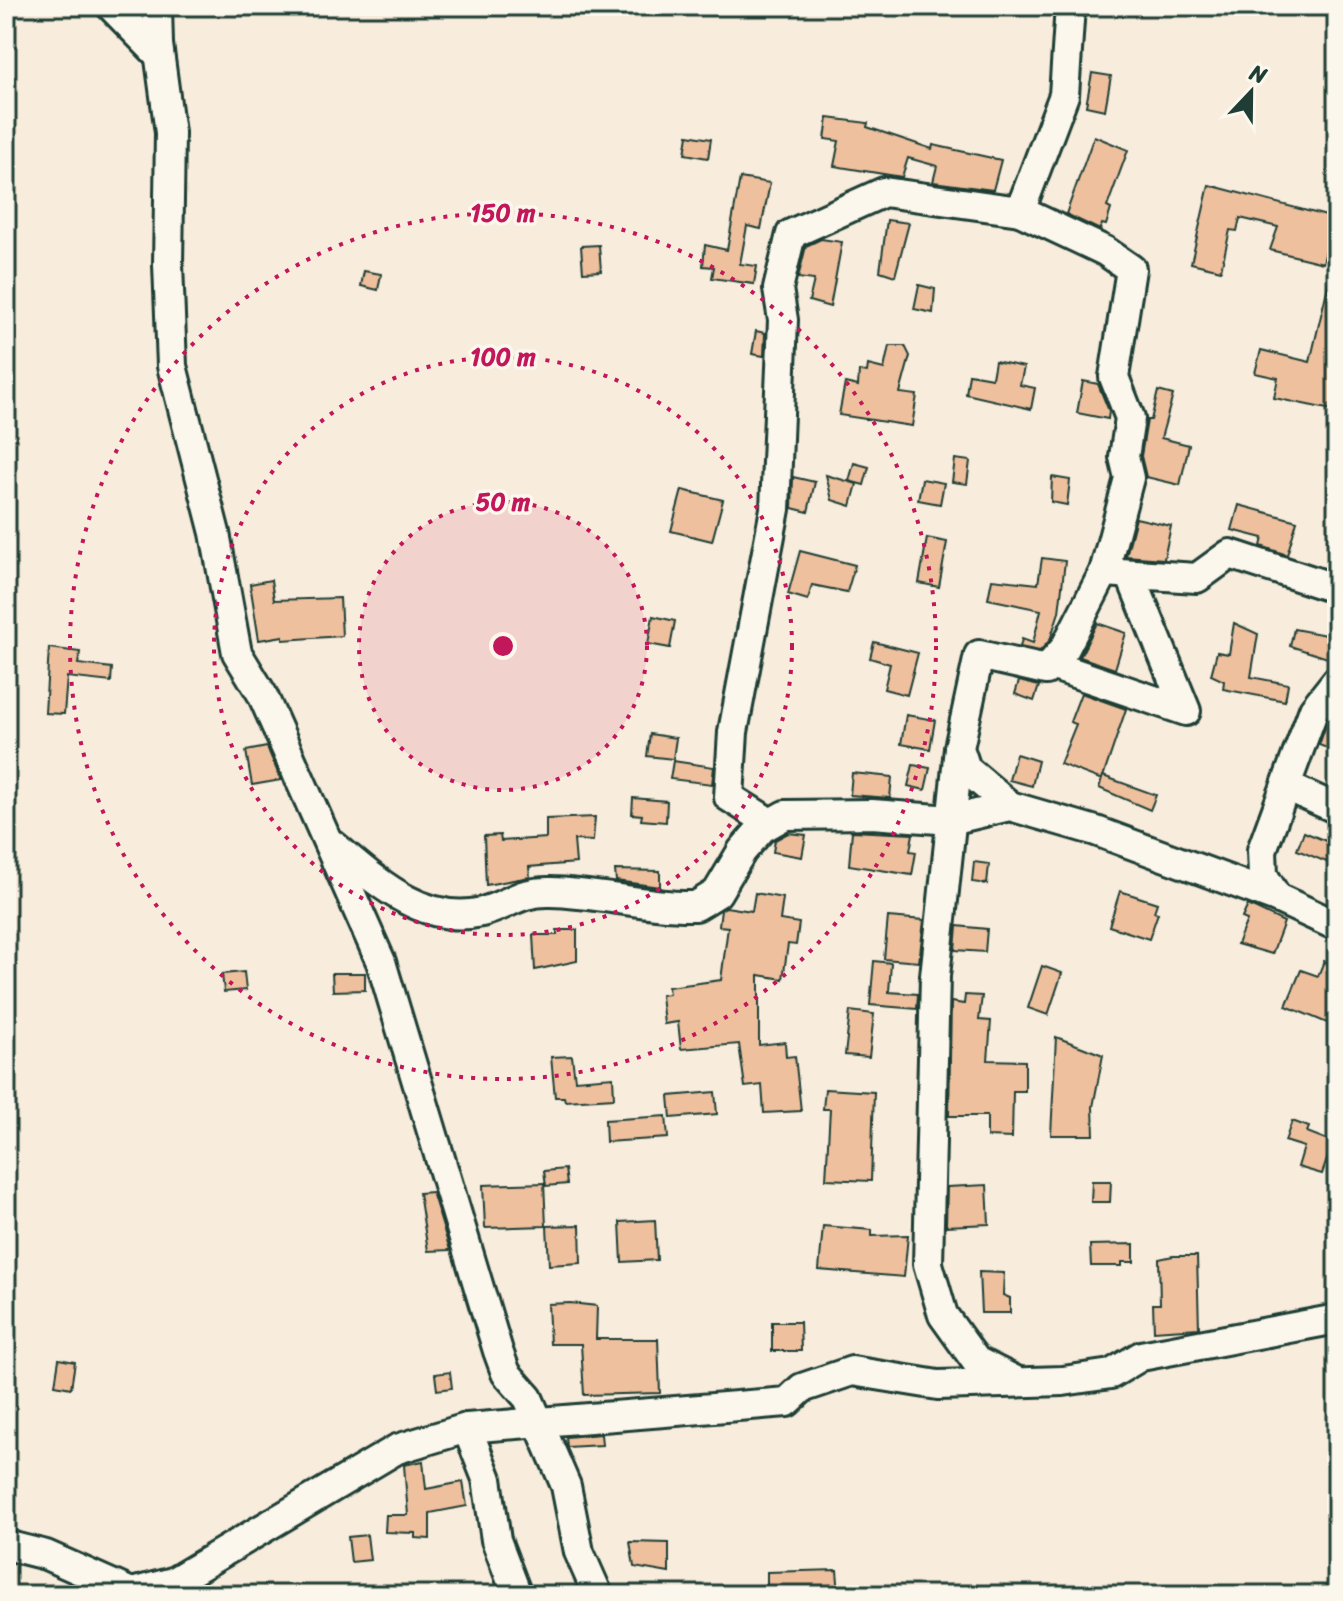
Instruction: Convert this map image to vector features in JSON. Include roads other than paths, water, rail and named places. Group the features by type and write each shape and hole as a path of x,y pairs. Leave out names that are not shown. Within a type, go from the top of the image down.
{"street":[{"path":"111,6 159,55"},
{"path":"157,6 159,55 170,133 169,334 179,402 215,533 237,653 262,694 381,962 498,1351 506,1373 528,1398 566,1486 579,1552 598,1595"},
{"path":"1020,211 1064,95 1070,6"},
{"path":"770,823 729,797 733,732 775,509 783,320 778,289 791,234 884,192 1020,211 1105,251 1131,269 1114,366 1114,377 1130,418 1124,457 1129,478 1117,573 1046,670 979,655 959,748 935,976 928,1264 943,1315 976,1361 1018,1382"},
{"path":"1117,573 1197,578 1230,554 1337,589"},
{"path":"1051,665 1186,711 1117,573"},
{"path":"1277,898 1263,875 1262,850 1314,709 1337,681"},
{"path":"959,748 966,769 1010,806 1096,831 1277,898 1337,926"},
{"path":"1286,786 1337,809"},
{"path":"326,839 372,878 421,909 456,915 484,911 524,892 696,906 717,893 742,851 770,823 785,815 872,814 951,820 1010,806"},
{"path":"6,1545 46,1555 134,1594 173,1582 397,1449 467,1428 787,1402 802,1388 852,1371 938,1385 1111,1374 1141,1356 1337,1319"},
{"path":"467,1428 487,1479 496,1540 517,1595"}]}
